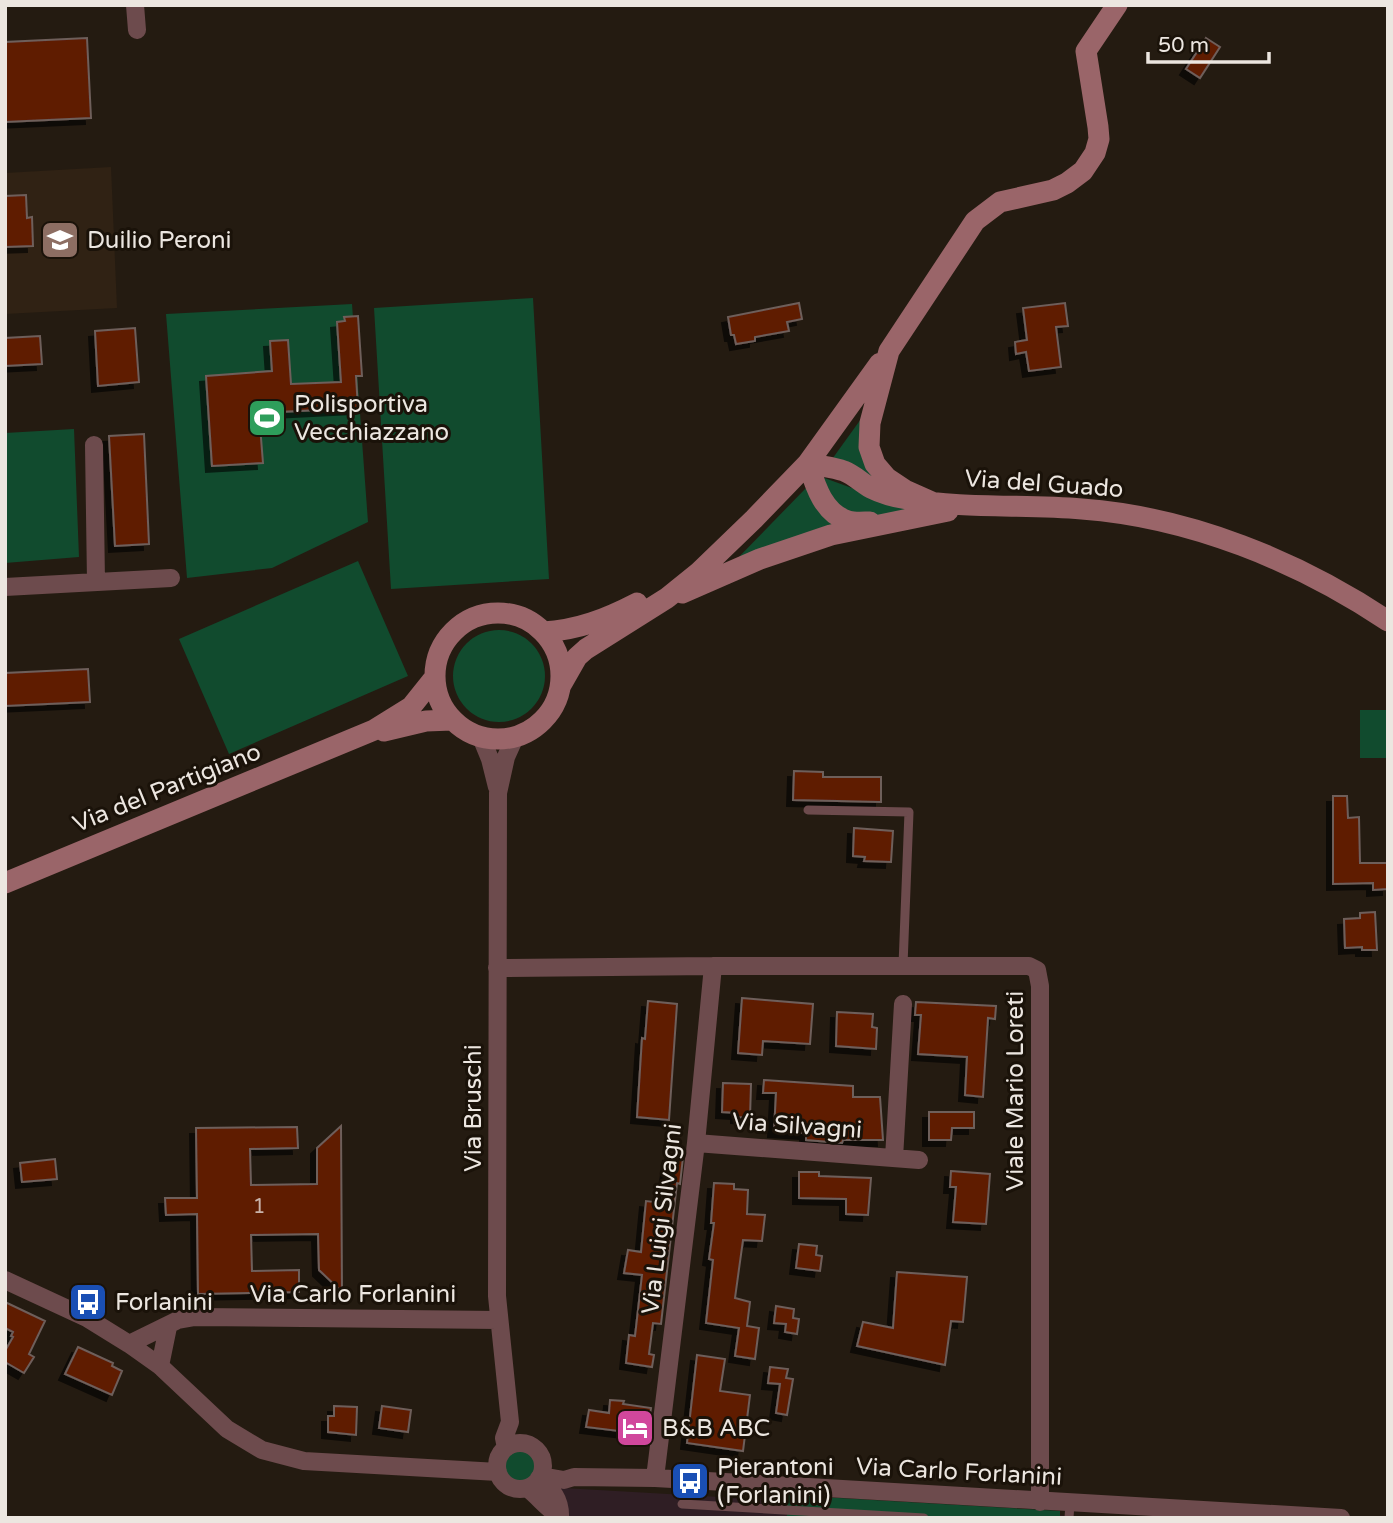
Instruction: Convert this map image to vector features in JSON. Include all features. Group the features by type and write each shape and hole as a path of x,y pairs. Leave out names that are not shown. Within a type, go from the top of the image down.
{"main road":[{"path":"561,685 561,666 555,648 543,632 528,621 511,614 474,618 458,628 445,642 435,677 440,700 452,720 466,731 481,737 498,739 516,737 532,730 546,718 556,703 569,668 586,649 667,598 782,492 808,463 889,351 975,221 1000,202 1053,190 1083,172 1095,153 1099,139 1086,51 1117,5"},
{"path":"889,351 870,423 869,447 875,464 887,478 905,491 932,502"},
{"path":"808,463 816,488 828,508 848,521 890,522"},
{"name":"Via del Guado","path":"808,463 844,471 872,489 904,499 974,507 1083,509 1135,516 1206,533 1277,559 1353,598 1388,621"},
{"path":"667,598 797,546 890,522 974,507"},
{"path":"543,632 599,622 661,589 722,550"},
{"name":"Via del Partigiano","path":"5,883 349,742 411,707 435,677"},
{"name":"Via del Partigiano","path":"349,742 426,721 452,720"}],"street":[{"path":"135,5 137,30"},
{"path":"94,445 96,582"},
{"path":"5,587 171,578"},
{"name":"Via Bruschi","path":"481,737 490,759 498,793"},
{"name":"Via Bruschi","path":"506,1448 504,1438 510,1422 498,1320 498,793 506,757 516,737"},
{"name":"Viale Mario Loreti","path":"497,968 903,965 1034,967 1039,973 1040,1502"},
{"name":"Via Luigi Silvagni","path":"655,1478 696,1143 713,966"},
{"name":"Via Silvagni","path":"894,1158 903,1004"},
{"name":"Via Silvagni","path":"696,1143 919,1160"},
{"path":"5,1280 87,1318 129,1344 160,1366 208,1413 237,1436 262,1450 304,1461 498,1472"},
{"name":"Via Carlo Forlanini","path":"129,1344 178,1320 195,1317 498,1320"},
{"path":"160,1366 168,1327"},
{"path":"510,1422 522,1433 543,1463 536,1481 542,1499 552,1512 560,1517"},
{"path":"536,1481 509,1486 504,1483 498,1472 498,1459 506,1448 516,1444 535,1451 552,1466 574,1478"},
{"name":"Via Carlo Forlanini","path":"536,1481 655,1478 1040,1502 1069,1510 1341,1518"}],"lane":[{"path":"808,810 909,812 903,965"},
{"path":"682,1504 780,1514 924,1518"}],"shaded area":[{"name":"Duilio Peroni","path":"111,167 117,308 5,314 5,173"},
{"path":"546,1487 861,1505 1111,1518 563,1518"}],"green space":[{"path":"533,298 549,579 391,589 374,308"},
{"name":"Polisportiva Vecchiazzano","path":"352,304 368,522 272,568 187,578 166,314"},
{"path":"866,412 884,487 830,462"},
{"path":"74,429 79,557 5,563 5,433"},
{"path":"819,476 882,499 920,509 863,518 830,501"},
{"path":"807,487 847,526 732,564"},
{"path":"358,561 408,676 229,754 179,639"},
{"path":"499,630 516,634 531,644 541,659 545,676 541,693 531,708 516,718 499,722 482,718 467,708 457,693 453,676 457,659 467,644 482,634"},
{"path":"1360,710 1388,710 1388,758 1360,758"},
{"path":"520,1451 531,1455 535,1466 531,1477 520,1481 509,1477 505,1466 509,1455"},
{"path":"787,1495 1060,1511 1060,1518 787,1518"}],"building":[{"path":"87,38 91,118 5,122 5,42"},
{"path":"1206,38 1220,47 1200,78 1186,69"},
{"path":"26,195 27,218 32,217 33,246 5,247 5,196"},
{"path":"799,303 802,319 787,322 789,331 755,337 755,341 736,344 734,335 731,335 728,317"},
{"path":"1065,303 1068,326 1056,327 1061,367 1029,371 1026,352 1016,354 1015,342 1027,340 1023,308"},
{"path":"358,316 362,376 356,376 358,408 259,413 263,463 212,466 206,376 272,371 270,341 288,340 291,384 341,382 337,322 345,321 344,317"},
{"path":"135,328 139,382 98,386 95,331"},
{"path":"40,336 42,364 5,366 5,338"},
{"path":"144,434 149,544 115,546 109,436"},
{"path":"88,669 90,702 5,706 5,673"},
{"path":"794,771 823,772 823,777 881,777 881,802 793,800"},
{"path":"1333,796 1347,796 1348,818 1359,817 1360,863 1388,863 1388,889 1373,890 1373,883 1333,884"},
{"path":"854,828 893,831 891,862 864,861 865,857 853,856"},
{"path":"1375,912 1377,950 1345,948 1344,919 1360,918 1360,913"},
{"path":"742,998 813,1004 810,1044 763,1041 762,1055 738,1053"},
{"path":"648,1001 677,1004 669,1120 637,1117 642,1038 645,1039"},
{"path":"916,1002 996,1006 995,1019 988,1018 983,1097 965,1095 967,1057 918,1054 921,1015 915,1015"},
{"path":"837,1012 873,1014 872,1027 877,1028 876,1049 836,1046"},
{"path":"764,1080 853,1086 853,1097 880,1097 883,1140 843,1140 842,1143 806,1140 806,1133 774,1131 776,1093 763,1093"},
{"path":"723,1083 751,1084 750,1118 737,1117 737,1113 722,1112"},
{"path":"929,1112 974,1112 974,1128 952,1128 951,1140 929,1140"},
{"path":"341,1126 342,1292 319,1270 318,1234 251,1235 252,1271 299,1270 299,1292 198,1294 197,1214 166,1215 165,1198 197,1198 196,1128 297,1127 298,1148 250,1149 251,1185 317,1184 317,1148"},
{"path":"669,1155 683,1157 680,1184 677,1183 661,1324 653,1323 649,1354 654,1355 652,1367 626,1363 629,1335 635,1336 642,1275 624,1273 628,1250 641,1252 646,1201 662,1203"},
{"path":"55,1159 57,1179 22,1182 20,1163"},
{"path":"951,1171 990,1174 986,1224 953,1222 956,1187 950,1187"},
{"path":"799,1172 819,1172 819,1176 871,1178 868,1215 846,1214 846,1199 799,1198"},
{"path":"714,1183 734,1184 734,1189 748,1190 747,1214 765,1215 762,1241 743,1240 735,1298 750,1302 747,1326 759,1328 755,1359 735,1356 739,1328 706,1323 713,1260 709,1259 714,1223 711,1223"},
{"path":"799,1244 817,1246 816,1255 822,1256 820,1271 796,1268"},
{"path":"897,1272 967,1277 963,1322 951,1321 945,1365 857,1346 863,1322 893,1328"},
{"path":"5,1302 45,1321 29,1354 34,1357 24,1373 5,1362 5,1351 13,1332 5,1328"},
{"path":"776,1306 794,1309 793,1318 799,1319 797,1334 785,1332 786,1324 774,1323"},
{"path":"78,1347 113,1363 112,1366 122,1371 112,1395 65,1374"},
{"path":"697,1355 725,1359 720,1391 750,1395 743,1451 687,1443"},
{"path":"770,1367 788,1369 786,1378 793,1379 787,1415 776,1413 780,1384 768,1383"},
{"path":"610,1400 651,1408 649,1420 645,1420 643,1434 586,1427 589,1410 609,1413"},
{"path":"334,1406 357,1407 356,1435 328,1432 328,1416 334,1416"},
{"path":"382,1406 411,1410 408,1432 379,1428"}],"place":[{"name":"Duilio Peroni","path":"60,240"},
{"name":"Polisportiva Vecchiazzano","path":"267,418"},
{"name":"Forlanini","path":"88,1302"},
{"name":"B&B ABC","path":"635,1428"},
{"name":"Pierantoni (Forlanini)","path":"690,1481"}]}
